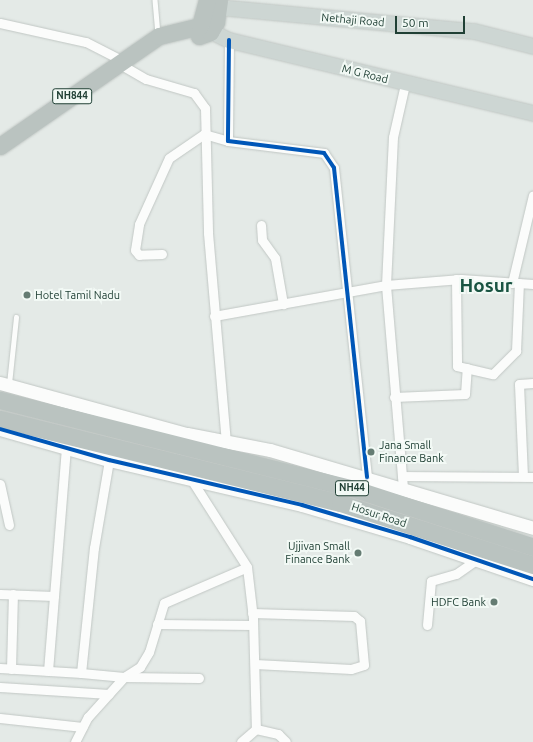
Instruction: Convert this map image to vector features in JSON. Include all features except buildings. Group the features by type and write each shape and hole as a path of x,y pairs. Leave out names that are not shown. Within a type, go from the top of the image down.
{"highway":[{"path":"205,29 213,4"},
{"name":"NH844","path":"0,146 159,36 205,29"},
{"name":"NH844","path":"144,46 205,29"},
{"name":"NH44","path":"3,390 166,438"},
{"name":"NH44","path":"0,418 150,461"},
{"name":"Hosur Road","path":"166,438 361,491 533,547"},
{"name":"Hosur Road","path":"150,461 340,503 533,565"}],"main road":[{"name":"Nethaji Road","path":"213,4 474,31 533,46"},
{"name":"M G Road","path":"205,29 229,40 405,84 533,113"}],"street":[{"path":"0,23 86,42 146,79 194,93 202,100 214,316 226,441"},
{"path":"228,141 229,40"},
{"path":"403,482 394,397 386,285 393,137 405,84"},
{"path":"204,134 228,141 324,153 334,168 346,293 367,476"},
{"path":"162,254 136,254 139,224 169,158 204,134"},
{"path":"456,279 457,366 493,374 516,351 515,283 533,195"},
{"path":"261,225 262,240 275,258 283,304"},
{"path":"214,316 386,285 456,279 533,284"},
{"path":"394,397 465,394 467,368"},
{"path":"523,476 519,384 533,383"},
{"path":"0,430 109,460 150,461 192,479 302,506 533,579"},
{"path":"166,438 226,441 367,476 403,482 533,528"},
{"path":"48,671 66,448"},
{"path":"82,673 94,548 109,460"},
{"path":"403,482 523,476 533,477"},
{"path":"192,479 247,567 253,625 256,729 241,742"},
{"path":"0,484 9,525"},
{"path":"427,625 431,581 456,574 476,560"},
{"path":"75,742 83,727 109,694 124,677 140,667 150,652 164,602 247,567"},
{"path":"0,594 54,596"},
{"path":"11,669 13,594"},
{"path":"252,613 354,616 360,621 364,665 351,669 255,664"},
{"path":"157,624 253,625"},
{"path":"0,668 124,677 199,678"},
{"path":"0,687 109,694"},
{"path":"0,718 83,727"},
{"path":"256,729 278,734 286,742"}],"lane":[{"path":"155,0 159,36"},
{"path":"3,390 16,317"}],"cycle path":[{"path":"229,40 228,141 324,153 334,168 367,477"},
{"path":"0,429 109,460 302,505 410,537 533,579"}],"place":[{"name":"Hotel Tamil Nadu","path":"27,295"},
{"name":"Jana Small Finance Bank","path":"371,452"},
{"name":"Ujjivan Small Finance Bank","path":"358,553"},
{"name":"HDFC Bank","path":"494,602"}],"district":[{"name":"Hosur","path":"486,286"}]}
